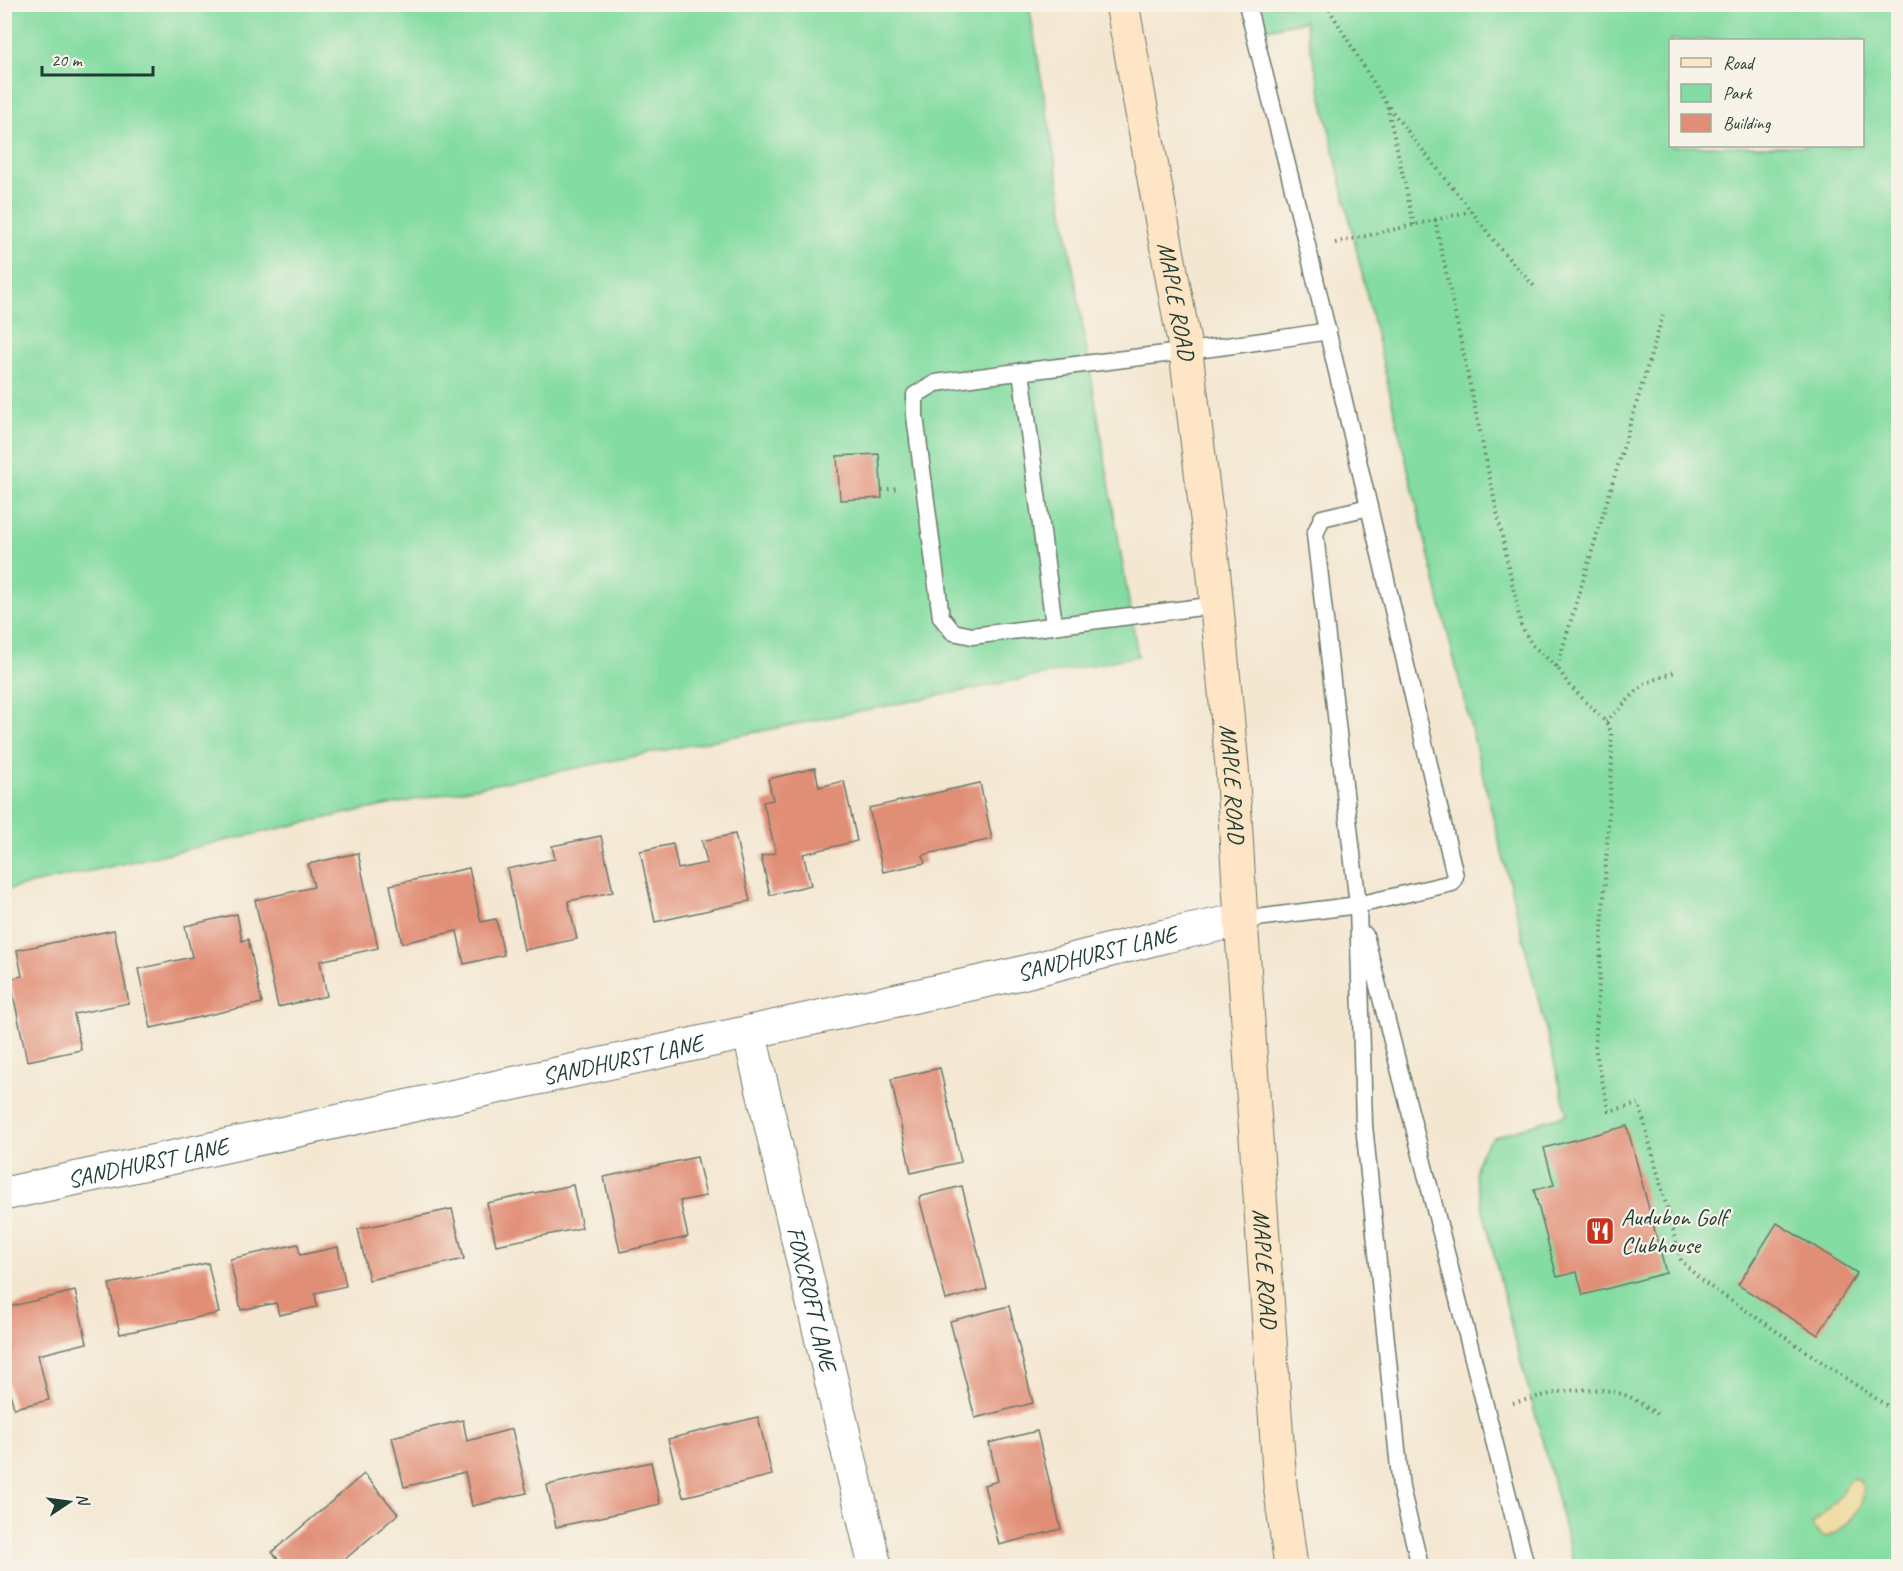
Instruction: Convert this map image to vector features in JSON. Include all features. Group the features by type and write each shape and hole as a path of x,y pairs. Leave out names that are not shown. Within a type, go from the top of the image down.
{"main road":[{"name":"MAPLE ROAD","path":"1122,4 1186,353 1217,604 1232,766 1280,1485 1291,1566"}],"street":[{"name":"SANDHURST LANE","path":"4,1194 1017,974 1165,936 1241,920"},
{"name":"FOXCROFT LANE","path":"749,1032 875,1566"}],"lane":[{"path":"1241,920 1358,905 1452,883 1455,876 1328,331 1247,4"},
{"path":"1217,604 972,636 953,632 941,617 915,395 936,383 1109,360 1186,353 1328,331"},
{"path":"1021,371 1054,625"},
{"path":"1369,507 1322,518 1315,534 1358,905 1364,1125 1401,1488 1420,1566"},
{"path":"1358,905 1526,1566"}],"path":[{"path":"1326,4 1387,105 1501,250 1534,286"},
{"path":"1387,105 1414,225"},
{"path":"1308,249 1471,211"},
{"path":"1435,220 1521,625 1532,645 1557,666 1569,686 1606,722 1611,731 1612,761 1595,1048 1609,1111 1639,1104 1681,1260 1702,1281 1896,1412 1899,1418"},
{"path":"1557,666 1664,312"},
{"path":"1606,722 1644,684 1677,671"},
{"path":"1486,1410 1552,1393 1587,1389 1626,1396 1657,1414"}],"green space":[{"path":"4,5 1029,5 1138,656 344,814 5,890"},
{"path":"1256,5 1898,5 1898,1566 1574,1566 1475,1176 1480,1155 1494,1137 1567,1114 1399,432 1305,21 1262,30"}],"sand":[{"path":"1854,1478 1861,1484 1864,1492 1857,1511 1841,1529 1824,1537 1815,1530 1812,1524"}],"building":[{"path":"879,454 882,498 840,500 837,456"},
{"path":"815,768 819,787 844,781 857,841 803,854 811,885 770,895 761,856 776,853 763,802 773,800 768,779"},
{"path":"980,783 992,839 923,855 925,863 883,872 869,808"},
{"path":"735,834 750,901 655,922 640,851 673,844 678,869 707,863 702,841"},
{"path":"601,836 613,892 568,901 577,939 524,950 507,869 555,859 552,846"},
{"path":"358,853 378,948 320,961 327,996 278,1007 255,900 314,887 308,864"},
{"path":"469,868 481,922 496,919 504,955 464,964 457,931 402,943 390,885"},
{"path":"237,914 242,941 248,939 262,1003 151,1028 138,969 192,957 185,926"},
{"path":"114,930 129,1003 74,1014 81,1050 27,1061 10,979 22,976 17,950"},
{"path":"940,1068 961,1162 911,1173 891,1079"},
{"name":"Audubon Golf Clubhouse","path":"1627,1126 1666,1273 1583,1295 1577,1272 1557,1277 1534,1190 1554,1185 1544,1148"},
{"path":"697,1157 706,1196 680,1201 688,1237 620,1252 604,1177"},
{"path":"573,1185 582,1228 496,1245 487,1203"},
{"path":"962,1186 987,1289 946,1300 919,1197"},
{"path":"452,1209 464,1259 369,1280 358,1229"},
{"path":"1777,1223 1857,1273 1818,1335 1738,1285"},
{"path":"298,1244 300,1255 338,1247 346,1286 315,1293 317,1307 279,1315 276,1303 241,1310 230,1259"},
{"path":"208,1263 219,1313 120,1334 109,1284"},
{"path":"75,1291 87,1343 38,1355 49,1400 14,1408 4,1371 4,1308"},
{"path":"1009,1306 1033,1403 975,1418 950,1321"},
{"path":"758,1417 772,1475 683,1497 668,1439"},
{"path":"463,1420 467,1441 512,1429 527,1493 472,1506 465,1472 404,1487 392,1437"},
{"path":"1037,1431 1061,1529 999,1545 984,1485 998,1481 989,1443"},
{"path":"651,1462 660,1504 556,1527 547,1485"},
{"path":"364,1474 398,1514 337,1566 284,1566 272,1552"}],"place":[{"name":"Audubon Golf Clubhouse","path":"1600,1231"}]}
